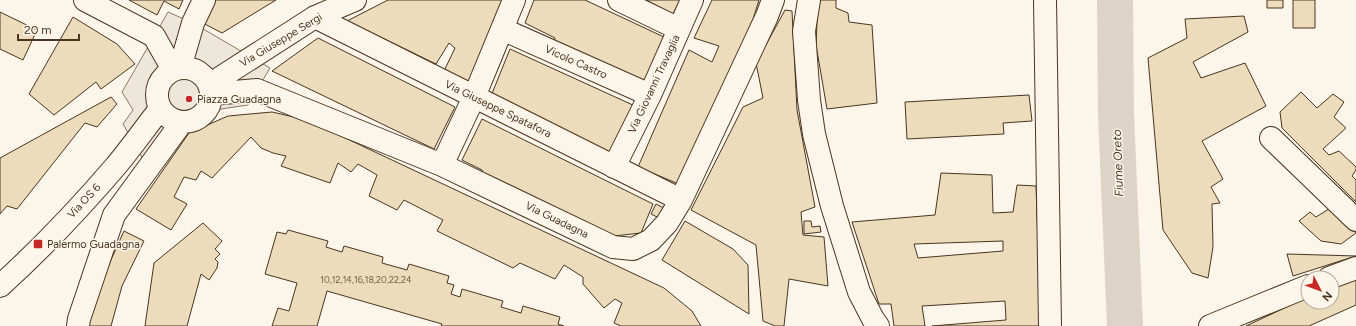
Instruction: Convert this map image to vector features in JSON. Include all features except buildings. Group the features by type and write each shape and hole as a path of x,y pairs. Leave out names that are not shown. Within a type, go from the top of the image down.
{"street":[{"path":"85,0 154,36 177,69"},
{"path":"177,69 193,23 204,0"},
{"name":"Via Giuseppe Sergi","path":"210,89 315,17 355,0"},
{"path":"442,165 474,97 514,0"},
{"path":"619,0 679,29"},
{"name":"Via Giovanni Travaglia","path":"614,167 650,95 692,0"},
{"name":"Via Guadagna","path":"210,89 257,90 442,165 612,247 633,250 651,240 667,223 681,200 767,16 773,0"},
{"path":"809,0 804,31 814,134 832,206 859,292 878,326"},
{"path":"1045,0 1050,326"},
{"name":"Via Giuseppe Spatafora","path":"315,17 681,200"},
{"name":"Vicolo Castro","path":"502,29 650,95"},
{"path":"189,68 197,71 204,77 210,89 210,103 206,111 195,120 182,122 173,121 160,109 157,100 157,92 160,83 165,76 177,69 189,68"},
{"name":"Via OS 6","path":"0,286 28,261 116,166 160,109"},
{"path":"78,326 79,319 114,215 182,122"},
{"path":"1270,138 1356,220"},
{"path":"1340,274 1356,268"},
{"path":"1210,326 1300,289"}],"shaded area":[{"name":"Piazza Guadagna","path":"168,12 193,23 270,68 248,105 221,109 187,130 148,168 123,124 133,110 122,92"}],"waterway":[{"name":"Fiume Oreto","path":"1115,0 1116,114 1125,326"}],"place":[{"name":"Piazza Guadagna","path":"189,99"},
{"name":"Palermo Guadagna","path":"38,244"}]}
